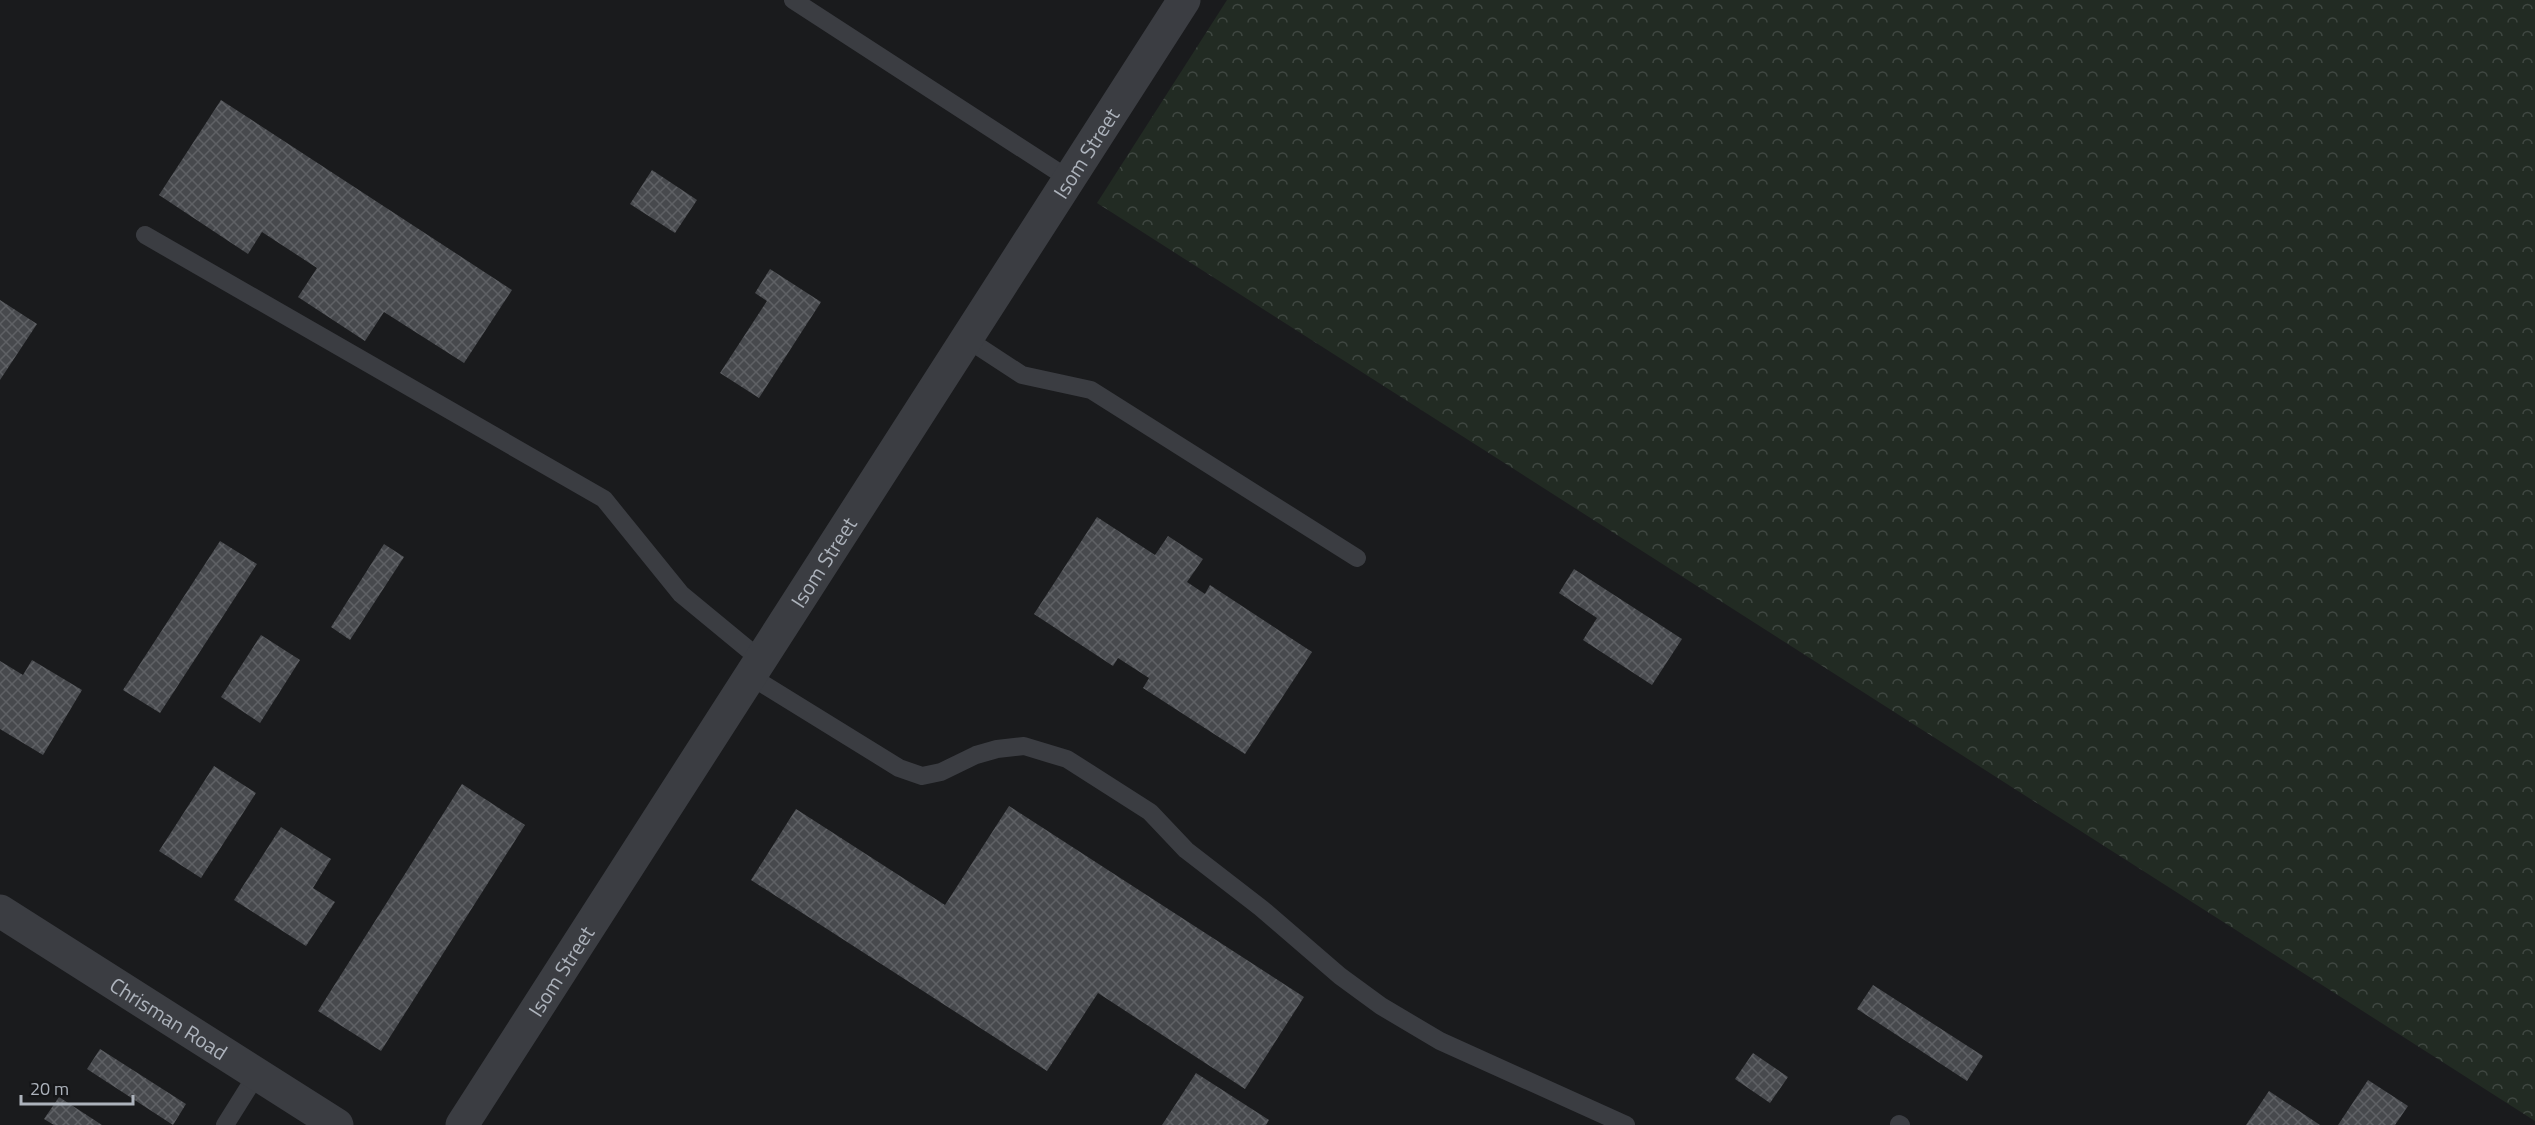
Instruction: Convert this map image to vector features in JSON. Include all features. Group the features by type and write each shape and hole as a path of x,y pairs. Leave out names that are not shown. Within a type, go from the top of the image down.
{"street":[{"name":"Isom Street","path":"462,1125 1184,0"},
{"name":"Chrisman Road","path":"0,911 337,1125"}],"lane":[{"path":"793,0 1069,179"},
{"path":"146,235 604,499 681,594 755,668 899,768 922,776 940,772 975,755 997,748 1024,746 1067,759 1150,812 1186,850 1261,908 1340,976 1381,1005 1440,1041 1626,1125"},
{"path":"966,339 1022,375 1091,390 1357,558"},
{"path":"225,1125 256,1074"}],"green space":[{"path":"1227,0 2535,0 2535,1121 1097,203"}],"building":[{"path":"221,100 512,290 464,363 384,312 365,341 298,297 317,268 262,232 248,254 159,195"},
{"path":"652,170 697,200 675,233 630,204"},
{"path":"770,269 821,302 759,398 720,373 767,301 755,293"},
{"path":"0,300 37,324 0,380"},
{"path":"1097,517 1155,555 1168,536 1203,559 1187,582 1205,594 1210,585 1312,652 1245,754 1143,688 1149,678 1118,658 1113,666 1034,614"},
{"path":"220,541 257,564 160,713 123,690"},
{"path":"384,544 404,557 350,640 331,627"},
{"path":"1574,569 1682,639 1652,685 1583,640 1597,618 1559,593"},
{"path":"261,635 300,660 260,723 221,697"},
{"path":"32,660 82,690 43,755 0,729 0,661 23,675"},
{"path":"214,766 256,793 201,878 159,851"},
{"path":"462,784 525,825 381,1051 318,1011"},
{"path":"1009,806 1304,997 1245,1089 1098,993 1047,1071 751,880 796,809 945,905"},
{"path":"281,827 331,859 313,888 335,902 306,946 234,900"},
{"path":"1873,985 1983,1056 1967,1081 1857,1009"},
{"path":"100,1049 186,1104 173,1125 87,1069"},
{"path":"1753,1053 1788,1077 1770,1103 1735,1079"},
{"path":"1196,1073 1269,1120 1266,1125 1162,1125"},
{"path":"2368,1080 2408,1106 2395,1125 2338,1125"},
{"path":"2269,1091 2320,1125 2246,1125"},
{"path":"59,1097 102,1125 54,1125 44,1119"}]}
